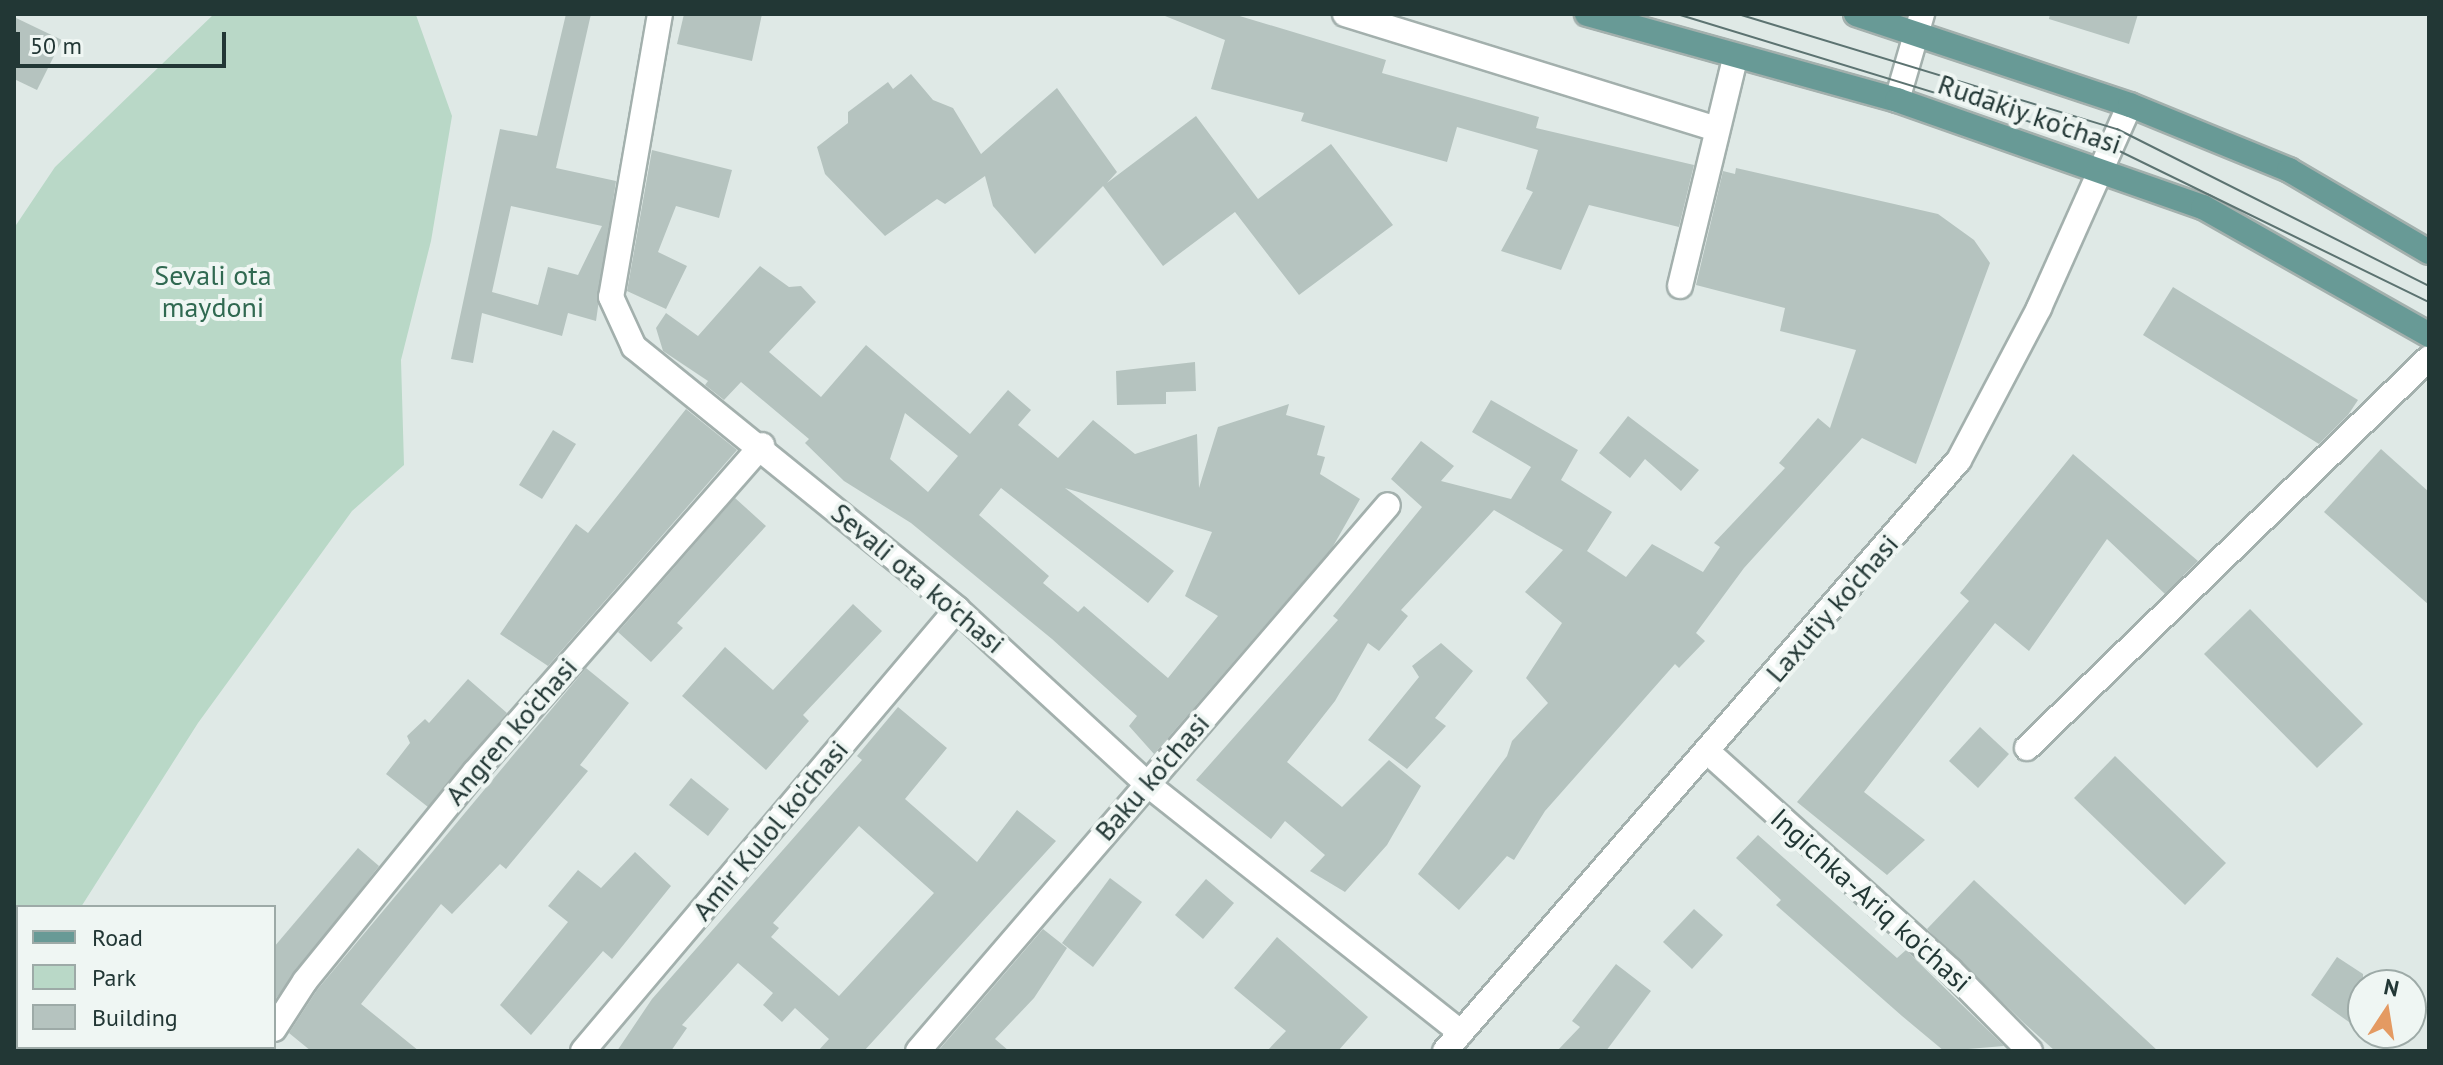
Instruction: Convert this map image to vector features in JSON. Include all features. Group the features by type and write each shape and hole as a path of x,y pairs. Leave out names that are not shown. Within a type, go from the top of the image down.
{"main road":[{"name":"Rudakiy ko'chasi","path":"1587,14 1735,58 1897,100 2099,167 2203,207 2429,335"},
{"name":"Rudakiy ko'chasi","path":"1856,14 1919,23 2289,170 2429,252"}],"street":[{"name":"Sevali ota ko'chasi","path":"660,14 611,297 634,347 762,445 957,609 1146,783 1453,1042"},
{"path":"1345,14 1716,129"},
{"path":"1897,100 1919,23"},
{"path":"1680,286 1735,58"},
{"name":"Laxutiy ko'chasi","path":"1453,1042 1959,460 2039,308 2099,167 2130,105"},
{"path":"2027,748 2429,358"},
{"name":"Angren ko'chasi","path":"276,1026 305,981 475,772 762,445"},
{"name":"Baku ko'chasi","path":"918,1051 1388,505"},
{"name":"Amir Kulol ko'chasi","path":"583,1051 957,609"},
{"name":"Ingichka-Ariq ko'chasi","path":"1708,752 1950,970 2030,1051"}],"green space":[{"name":"Sevali ota maydoni","path":"214,14 416,15 452,116 431,241 401,360 404,465 352,511 198,723 82,905 16,905 14,1002 14,228 55,167"}],"building":[{"path":"566,14 591,14 556,168 616,181 596,321 568,313 562,336 482,313 473,363 451,359 500,129 537,136","holes":["511,206 602,226 578,275 548,267 538,305 492,292"]},
{"path":"684,14 762,14 752,61 677,44"},
{"path":"1160,14 1233,14 1386,60 1382,73 1539,117 1536,128 1694,165 1679,227 1589,205 1561,270 1501,251 1533,192 1526,189 1538,150 1457,127 1447,162 1301,121 1304,113 1211,89 1225,40"},
{"path":"2050,14 2138,14 2129,44 2049,19"},
{"path":"14,17 62,40 37,90 14,79"},
{"path":"911,74 933,100 953,108 981,154 1057,88 1117,172 1107,183 1196,116 1258,199 1331,144 1393,225 1299,295 1235,212 1163,266 1103,186 1035,254 993,206 985,176 945,204 937,199 885,236 825,174 817,147 848,123 848,112 888,82 893,89"},
{"path":"652,150 732,170 719,218 676,206 658,252 687,266 666,309 627,291"},
{"path":"1736,168 1938,214 1974,240 1990,263 1916,464 1862,438 1744,568 1696,633 1705,641 1679,668 1675,664 1545,811 1514,860 1507,856 1459,910 1418,874 1507,756 1512,741 1548,703 1526,678 1562,623 1525,592 1563,550 1494,510 1401,610 1408,616 1379,651 1368,643 1335,701 1287,762 1342,807 1389,760 1421,786 1387,845 1345,892 1310,871 1325,855 1285,821 1271,839 1196,780 1338,620 1333,616 1422,507 1391,479 1421,441 1454,466 1441,481 1511,499 1531,467 1472,432 1491,400 1578,450 1561,480 1612,512 1587,551 1626,577 1652,544 1703,572 1720,547 1714,543 1785,468 1779,463 1818,418 1830,428 1856,350 1780,331 1785,308 1696,285 1723,171 1735,174"},
{"path":"760,266 789,287 801,286 816,302 769,352 821,397 866,345 970,434 1008,390 1031,410 1018,425 1058,458 1093,420 1135,454 1197,434 1199,488 1218,427 1289,404 1286,415 1325,426 1317,455 1325,457 1320,474 1360,499 1332,548 1154,754 1129,726 1137,716 1052,639 911,523 844,481 805,443 809,439 741,382 724,400 705,385 708,381 663,351 656,328 666,313 698,336","holes":["905,413 958,456 928,492 890,459","1001,488 1148,603 1174,571 1065,488 1212,532 1185,596 1218,616 1168,678 1084,606 1078,612 1043,583 1049,576 979,515"]},
{"path":"2173,287 2358,400 2348,415 2319,444 2143,335"},
{"path":"1195,362 1196,391 1166,392 1166,404 1117,405 1116,371"},
{"path":"686,409 737,450 548,666 500,634 576,524 588,533"},
{"path":"1628,416 1699,470 1681,491 1645,459 1630,478 1599,453"},
{"path":"553,430 576,444 542,499 519,485"},
{"path":"2381,449 2429,492 2429,605 2324,512"},
{"path":"2073,454 2198,561 2165,594 2107,539 2029,651 1995,623 1864,792 1925,840 1887,875 1797,802 1969,601 1960,593"},
{"path":"735,498 766,526 677,623 683,628 651,662 618,632"},
{"path":"853,604 882,631 803,715 809,721 766,770 682,696 725,647 773,690"},
{"path":"2250,609 2363,724 2317,768 2204,654"},
{"path":"1441,643 1473,671 1435,718 1446,726 1407,769 1368,740 1419,677 1412,666"},
{"path":"586,668 629,703 580,765 588,771 506,869 500,864 452,914 441,904 361,1004 419,1051 311,1051 289,1033 317,990"},
{"path":"468,679 507,713 428,807 386,774 410,743 407,736 425,719 429,723"},
{"path":"898,707 947,748 905,799 977,862 1017,810 1056,841 864,1051 818,1051 829,1039 795,1008 782,1022 763,1005 773,993 738,963 682,1025 687,1028 671,1051 617,1051 652,999 862,760 857,756","holes":["859,826 934,893 839,996 771,937 779,928 773,923"]},
{"path":"1980,727 2009,754 1978,788 1949,761"},
{"path":"2115,756 2226,863 2185,905 2074,798"},
{"path":"691,778 729,809 708,836 669,805"},
{"path":"1758,835 1897,958 1906,950 2004,1046 1944,1051 1902,1016 1776,905 1781,900 1736,858"},
{"path":"358,848 379,866 276,998 276,945"},
{"path":"635,852 671,886 612,959 603,951 531,1035 500,1005 568,922 548,906 578,870 601,888"},
{"path":"1110,878 1142,902 1093,967 1062,943"},
{"path":"1206,879 1234,903 1203,939 1175,915"},
{"path":"1974,880 2158,1051 2055,1051 2025,1024 1927,929"},
{"path":"1694,909 1723,935 1692,969 1663,942"},
{"path":"1043,929 1067,948 1034,998 995,1039 1009,1051 938,1051"},
{"path":"1277,937 1368,1017 1338,1051 1267,1051 1286,1031 1234,988"},
{"path":"2337,957 2355,969 2347,969 2347,1021 2311,995"},
{"path":"1616,964 1651,991 1606,1051 1557,1051 1580,1027 1572,1021"}],"tram line":[{"path":"1677,14 2109,146 2429,302"},
{"path":"1738,14 2117,129 2429,286"}]}
